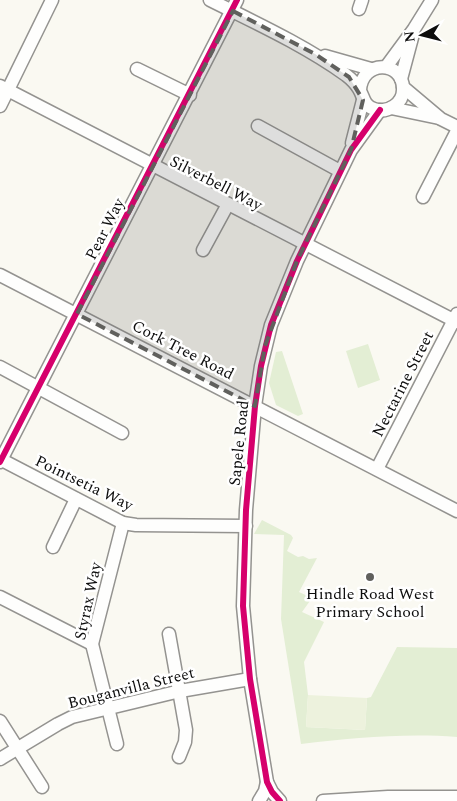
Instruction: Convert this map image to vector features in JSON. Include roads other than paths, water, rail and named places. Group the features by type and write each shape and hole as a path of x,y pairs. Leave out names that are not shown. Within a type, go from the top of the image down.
{"street":[{"path":"0,106 4,88 52,0"},
{"path":"210,0 235,6 315,54 348,77 370,107 441,119"},
{"path":"386,67 414,29 432,0"},
{"name":"Pear Way","path":"0,461 235,6"},
{"path":"386,109 400,100 414,29"},
{"path":"315,54 371,69 386,67 395,72 402,83 441,119 457,129 423,197"},
{"path":"137,69 190,95"},
{"path":"361,95 362,80 371,69"},
{"name":"Silverbell Way","path":"4,88 305,244 456,319"},
{"name":"Sapele Road","path":"280,801 272,792 268,782 250,679 244,606 246,526 255,406 265,346 271,325 305,244 350,150 361,95"},
{"name":"Sapele Road","path":"350,150 386,109"},
{"path":"258,126 340,171"},
{"path":"203,250 228,204"},
{"name":"Cork Tree Road","path":"0,275 457,511"},
{"name":"Nectarine Street","path":"377,469 456,319"},
{"path":"0,367 122,433"},
{"name":"Pointsetia Way","path":"0,461 123,523 136,525 246,526"},
{"path":"52,547 76,499"},
{"name":"Styrax Way","path":"116,744 92,644 123,523"},
{"path":"0,597 92,644"},
{"path":"169,634 186,736 179,757"},
{"name":"Bouganvilla Street","path":"0,759 58,724 72,718 180,691 250,679"},
{"path":"0,721 42,787"},
{"path":"259,801 268,782"},
{"path":"323,801 388,797 457,797"}],"place":[{"name":"Hindle Road West Primary School","path":"370,577"}]}
